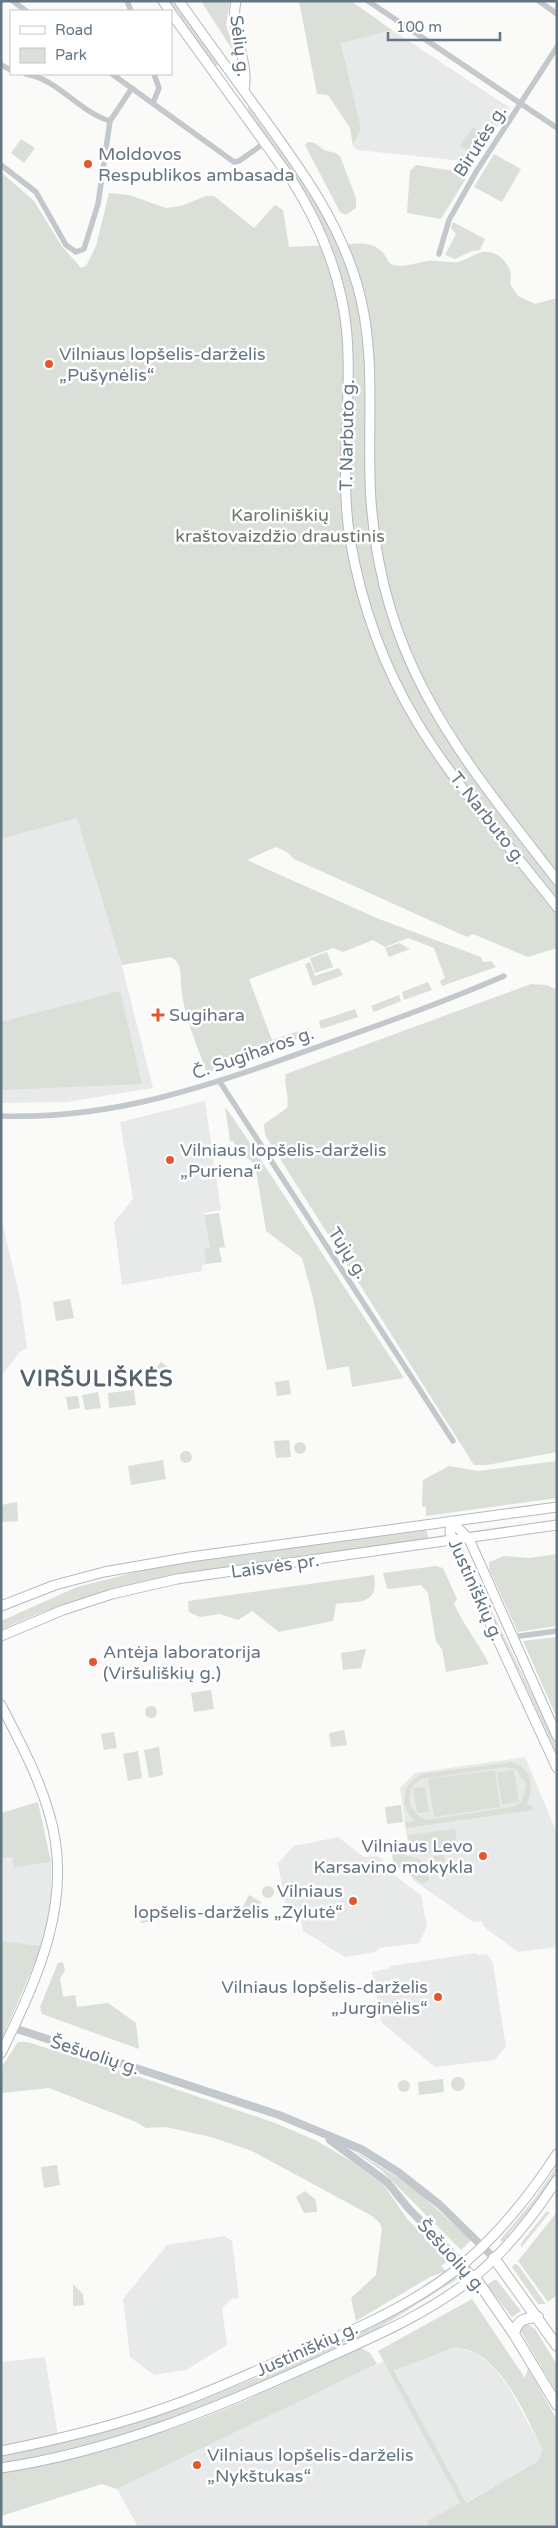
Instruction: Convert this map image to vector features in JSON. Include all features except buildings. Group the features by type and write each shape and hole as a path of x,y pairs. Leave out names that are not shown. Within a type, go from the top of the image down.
{"highway":[{"name":"Šešuolių g.","path":"494,2258 557,2346"},
{"name":"Šešuolių g.","path":"474,2276 514,2334 557,2405"},
{"path":"514,2334 522,2319 538,2317"}],"main road":[{"name":"T. Narbuto g.","path":"178,1 314,189 331,218 343,244 357,285 365,317 370,360 371,497 374,535 386,597 404,650 428,699 465,760 557,880"},
{"name":"Sėlių g.","path":"236,1 234,19 243,55 246,78 241,108"},
{"name":"T. Narbuto g.","path":"172,13 293,182 316,222 328,249 346,321 348,355 346,498 355,568 373,630 400,692 417,722 445,763 557,907"},
{"name":"Laisvės pr.","path":"1,1606 55,1585 104,1572 190,1557 557,1507"},
{"name":"Justiniškių g.","path":"451,1521 469,1539 557,1736"},
{"name":"Justiniškių g.","path":"451,1521 450,1532 557,1768"},
{"name":"Laisvės pr.","path":"1,1636 63,1610 112,1594 177,1580 557,1526"},
{"path":"1,1705 40,1785 53,1826 58,1865 57,1902 51,1934 14,2028 1,2053"},
{"name":"Justiniškių g.","path":"1,2451 53,2441 105,2427 209,2392 320,2344 387,2312 464,2264 483,2246 529,2193 557,2154"},
{"name":"Justiniškių g.","path":"1,2468 68,2454 156,2430 211,2410 395,2326 432,2306 474,2276 494,2258 557,2180"}],"street":[{"path":"12,1 25,10"},
{"path":"368,1 557,128"},
{"path":"538,1 557,14"},
{"name":"Birutės g.","path":"439,254 449,220 476,172 522,104 557,47"},
{"path":"29,75 43,80 98,118 110,121"},
{"path":"113,75 234,162 239,162 266,142"},
{"path":"152,103 159,88 154,75"},
{"path":"1,165 36,192 66,246 79,252 87,244 98,204 110,121 132,88"},
{"name":"Č. Sugiharos g.","path":"1,1116 92,1112 148,1102 220,1082 372,1027 504,976"},
{"name":"Tujų g.","path":"220,1082 453,1441"},
{"path":"512,1637 557,1631"},
{"name":"Šešuolių g.","path":"14,2028 279,2115 361,2149 398,2172 440,2205 494,2258"},
{"name":"Šešuolių g.","path":"318,2132 387,2182 415,2215 474,2276"}],"shaded area":[{"path":"392,30 510,108 473,162 357,150 353,146 361,130 341,42"},
{"path":"77,817 120,958 153,1088 66,1102 1,1103 1,839"},
{"name":"Vilniaus lopšelis-darželis „Puriena“","path":"205,1101 221,1210 204,1213 210,1248 204,1250 206,1264 202,1266 202,1271 122,1285 114,1222 133,1199 120,1122"},
{"path":"1,1217 20,1298 27,1348 20,1352 1,1376"},
{"name":"Vilniaus Levo Karsavino mokykla","path":"525,1757 557,1833 557,1947 518,1952 484,1927 482,1921 473,1922 413,1880 400,1788 415,1773"},
{"name":"Vilniaus lopšelis-darželis „Zylutė“","path":"338,1837 364,1857 377,1856 383,1860 385,1868 421,1895 427,1926 419,1943 379,1948 375,1952 345,1957 303,1931 300,1915 286,1908 278,1863 294,1846"},
{"path":"1,1852 2,1858 12,1857 14,1868 51,1862 51,1906 42,1946 1,1941"},
{"name":"Vilniaus lopšelis-darželis „Jurginėlis“","path":"477,1953 477,1955 487,1954 493,1963 506,2047 495,2060 435,2067 382,2023 372,1972 390,1968 390,1966"},
{"path":"224,2236 232,2241 239,2298 231,2299 222,2308 227,2345 186,2370 154,2375 130,2357 123,2299 167,2245"},
{"path":"456,2347 477,2353 493,2367 508,2386 543,2450 538,2461 465,2503 394,2369"},
{"path":"45,2357 58,2436 1,2447 1,2362"},
{"path":"384,2361 460,2503 427,2521 430,2527 138,2527 117,2489"}],"green space":[{"path":"169,1 172,1 218,65 215,66"},
{"path":"201,1 230,1 226,25 237,57"},
{"path":"299,1 351,1 392,30 341,43 361,129 353,146 350,128 328,95 317,94"},
{"name":"Karoliniškių kraštovaizdžio draustinis","path":"248,106 314,197 338,245 369,244 379,249 390,263 398,266 428,261 458,262 479,253 489,252 505,261 510,272 510,284 518,296 535,304 557,298 557,948 528,957 473,934 467,937 294,859 287,852 276,847 247,860 379,919 481,957 483,962 491,961 496,967 442,986 440,981 445,978 434,948 408,938 385,947 373,940 343,952 333,948 249,979 272,1040 308,1028 310,1034 207,1073 187,1019 182,996 180,970 175,960 171,957 122,965 77,818 1,839 1,172 34,201 61,245 81,268 86,266 96,246 109,193 129,195 166,208 181,206 206,196 214,196 254,228 275,205 283,210 289,247 331,245 307,195 248,110"},
{"path":"473,127 483,134 470,152 460,146"},
{"path":"21,139 35,148 24,163 11,153"},
{"path":"308,142 315,143 324,150 340,156 356,198 356,208 346,215 340,212 305,145"},
{"path":"494,154 521,169 502,202 474,187"},
{"path":"416,165 461,172 467,177 441,219 407,213 410,171"},
{"path":"453,222 485,239 480,250 472,251 455,259 445,255 456,234 451,228"},
{"path":"399,943 410,949 389,957 385,948"},
{"path":"327,952 333,967 315,973 310,958"},
{"path":"310,962 315,976 339,968 343,975 313,986 305,964"},
{"path":"428,982 432,990 404,1000 402,992"},
{"path":"531,984 547,985 557,990 557,1452 487,1465 474,1465 265,1135 264,1124 287,1108 286,1074"},
{"path":"120,991 142,1084 1,1090 1,1022"},
{"path":"399,995 401,1001 374,1012 371,1006"},
{"path":"355,1009 358,1017 321,1029 319,1021"},
{"path":"225,1107 404,1378 352,1387 349,1366 327,1370 313,1298 302,1258 266,1231 255,1164 242,1154 232,1156 232,1151 235,1150 234,1141 230,1141"},
{"path":"219,1213 225,1247 219,1248 222,1262 206,1264 204,1249 210,1248 204,1215"},
{"path":"70,1299 74,1318 56,1321 53,1302"},
{"path":"161,1362 169,1368 159,1382 150,1375"},
{"path":"289,1380 291,1394 277,1396 275,1382"},
{"path":"134,1390 136,1405 109,1408 108,1393"},
{"path":"98,1392 101,1408 85,1410 82,1395"},
{"path":"78,1396 80,1408 68,1410 66,1397"},
{"path":"289,1440 291,1457 276,1458 274,1441"},
{"path":"298,1442 302,1442 306,1448 302,1454 298,1454 294,1450 294,1446"},
{"path":"184,1451 188,1451 192,1457 188,1463 184,1463 180,1459 180,1455"},
{"path":"163,1460 166,1479 131,1485 128,1466"},
{"path":"557,1461 557,1498 426,1516 426,1506 422,1507 423,1480 449,1466 479,1471"},
{"path":"17,1502 18,1521 1,1522 1,1505"},
{"path":"426,1530 429,1539 205,1571 101,1593 67,1603 1,1630 1,1621 77,1587 160,1566"},
{"path":"557,1554 557,1626 518,1632 489,1569 489,1562 504,1556 529,1558"},
{"path":"436,1566 443,1568 457,1599 454,1604 489,1664 446,1672 442,1649 436,1642 428,1593 421,1585 387,1588 383,1573"},
{"path":"470,1566 557,1746 557,1754"},
{"path":"374,1575 375,1585 370,1597 359,1602 336,1604 333,1621 279,1632 252,1611 238,1620 220,1614 200,1617 189,1612 188,1601"},
{"path":"557,1637 557,1718 523,1641"},
{"path":"366,1649 361,1668 343,1670 341,1653"},
{"path":"211,1690 214,1709 194,1712 191,1693"},
{"path":"149,1706 153,1706 157,1712 153,1718 149,1718 145,1714 145,1710"},
{"path":"344,1730 347,1745 331,1747 329,1733"},
{"path":"114,1732 117,1748 104,1750 101,1734"},
{"path":"159,1747 163,1775 149,1778 144,1750"},
{"path":"138,1751 142,1778 128,1781 123,1754"},
{"path":"511,1762 518,1764 530,1779 531,1792 526,1805 532,1805 533,1810 406,1828 405,1822 415,1821 406,1808 405,1794 410,1782 423,1774","holes":["504,1767 516,1769 526,1784 522,1801 512,1807 426,1820 415,1812 409,1800 409,1794 412,1789 422,1779"]},
{"path":"495,1770 500,1807 434,1817 428,1779"},
{"path":"514,1770 519,1802 502,1804 497,1773"},
{"path":"425,1787 429,1812 417,1813 413,1788"},
{"path":"38,1802 51,1862 14,1868 12,1857 2,1858 1,1813"},
{"path":"401,1805 403,1822 387,1824 385,1807"},
{"path":"455,1829 457,1849 410,1855 408,1835"},
{"path":"397,1848 404,1848 407,1855 423,1861 429,1879 423,1884 393,1864 392,1853"},
{"path":"444,1855 446,1871 435,1872 433,1856"},
{"path":"266,1886 270,1886 274,1892 270,1898 266,1898 262,1894 262,1890"},
{"path":"249,1895 261,1902 257,1917 252,1919 240,1912"},
{"path":"156,1911 158,1920 141,1923 140,1914"},
{"path":"1,1941 42,1946 1,2041"},
{"path":"63,1962 65,1971 60,1978 63,1997 75,1995 77,2007 108,2003 136,2023 139,2049 42,2014 40,2007 58,1963"},
{"path":"18,2042 27,2042 137,2076 275,2123 315,2140 351,2161 383,2184 408,2220 444,2254 448,2261 441,2266 446,2271 430,2277 356,2321 351,2298 376,2275 382,2228 380,2223 372,2216 252,2151 211,2137 166,2127 146,2128 136,2122 49,2088 2,2093 1,2068"},
{"path":"458,2077 463,2079 465,2084 463,2089 458,2091 453,2089 451,2084 453,2079"},
{"path":"443,2079 444,2092 419,2095 418,2082"},
{"path":"404,2080 410,2086 404,2092 398,2086"},
{"path":"345,2145 410,2185 471,2240 461,2250 381,2170"},
{"path":"57,2165 60,2185 44,2188 41,2167"},
{"path":"557,2166 550,2183 543,2193 502,2242 500,2240 535,2198"},
{"path":"305,2191 316,2200 317,2212 304,2213 296,2197"},
{"path":"546,2212 550,2212 521,2248 521,2243"},
{"path":"557,2212 557,2295 548,2302 518,2261"},
{"path":"515,2264 518,2265 546,2304 538,2304 512,2267"},
{"path":"457,2274 462,2276 365,2337 214,2404 154,2425 86,2445 1,2464 1,2455 60,2443 119,2427 237,2386 350,2334 405,2305"},
{"path":"496,2279 521,2311 512,2317 487,2285"},
{"path":"73,2284 83,2294 84,2305 73,2306"},
{"path":"472,2299 525,2378 528,2368 557,2420 557,2527 430,2527 427,2521 460,2503 378,2351","holes":["456,2347 478,2354 499,2373 516,2398 543,2450 538,2461 466,2503 394,2370"]},
{"path":"526,2323 535,2329 557,2365 557,2393 521,2332 521,2327"},
{"path":"361,2348 370,2353 377,2364 117,2489 102,2484 1,2516 1,2473 100,2451 173,2429 259,2395"}],"place":[{"name":"Moldovos Respublikos ambasada","path":"88,164"},
{"name":"Vilniaus lopšelis-darželis „Pušynėlis“","path":"49,364"},
{"name":"Sugihara","path":"158,1015"},
{"name":"Vilniaus lopšelis-darželis „Puriena“","path":"170,1160"},
{"name":"Antėja laboratorija (Viršuliškių g.)","path":"93,1662"},
{"name":"Vilniaus Levo Karsavino mokykla","path":"483,1856"},
{"name":"Vilniaus lopšelis-darželis „Zylutė“","path":"353,1901"},
{"name":"Vilniaus lopšelis-darželis „Jurginėlis“","path":"438,1997"},
{"name":"Vilniaus lopšelis-darželis „Nykštukas“","path":"197,2465"}],"district":[{"name":"VIRŠULIŠKĖS","path":"97,1379"}]}
